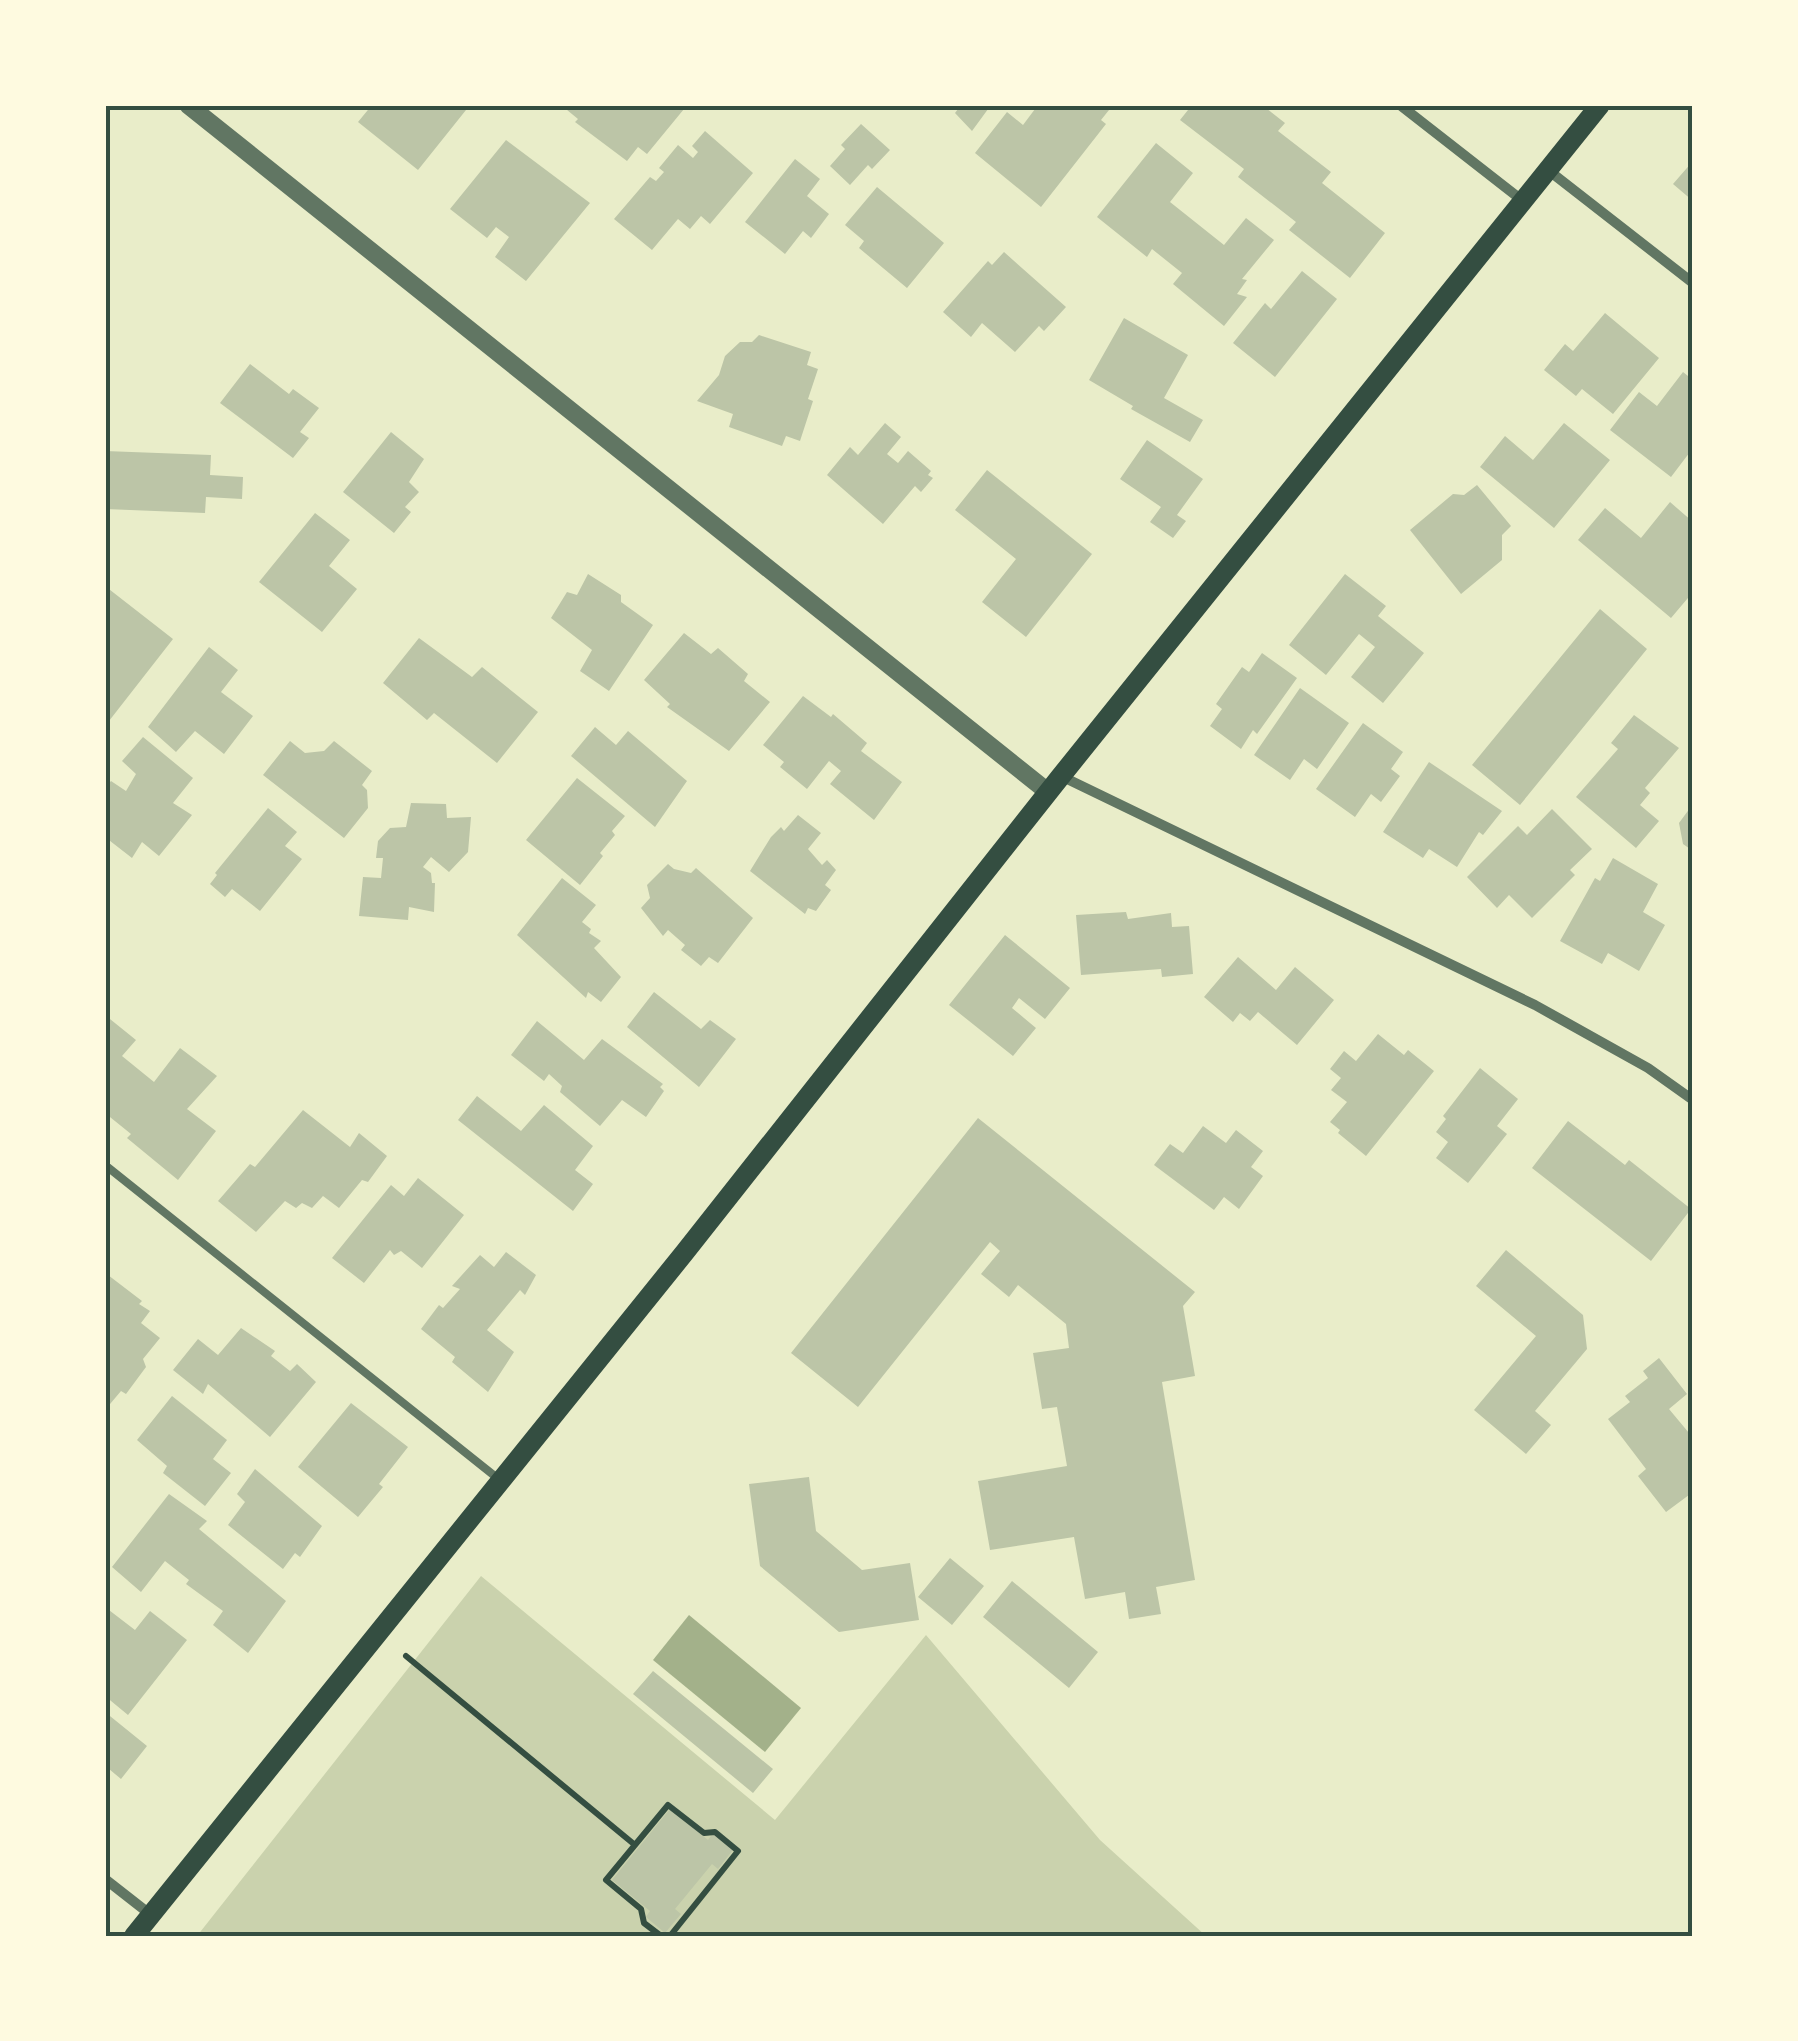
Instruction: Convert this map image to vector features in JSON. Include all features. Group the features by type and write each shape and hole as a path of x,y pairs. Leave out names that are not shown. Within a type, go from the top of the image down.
{"main road":[{"path":"134,1936 1600,105"}],"street":[{"path":"188,105 1054,784 1535,1004 1648,1068 1693,1100"},
{"path":"1400,105 1523,202"},
{"path":"1548,170 1693,284"},
{"path":"105,1879 151,1915"}],"lane":[{"path":"105,1165 500,1480"}],"path":[{"path":"406,1656 634,1845"},
{"path":"661,1936 644,1923 641,1909 606,1880 668,1804 704,1833 715,1832 738,1851 670,1936"}],"shaded area":[{"path":"481,1576 775,1820 926,1635 1100,1840 1206,1936 197,1936"},
{"path":"689,1615 801,1708 765,1752 653,1660"}],"building":[{"path":"372,105 460,105 466,110 418,170 358,122"},
{"path":"561,105 679,105 684,109 647,154 638,147 627,161 575,122 578,119"},
{"path":"961,105 991,105 972,131 955,113"},
{"path":"1038,105 1113,105 1101,120 1106,124 1041,207 975,153 1007,112 1023,125"},
{"path":"1192,105 1262,105 1285,123 1278,131 1331,172 1322,183 1385,233 1350,278 1289,230 1296,222 1238,177 1244,169 1180,120"},
{"path":"861,124 890,150 872,169 868,165 850,185 830,166 845,149 841,145"},
{"path":"705,131 753,173 710,224 701,216 690,229 678,219 652,250 614,219 650,177 656,181 664,172 659,168 678,145 693,158 698,152 692,146"},
{"path":"506,140 590,203 526,281 495,257 509,237 496,227 487,238 450,209"},
{"path":"1156,143 1193,173 1170,202 1224,245 1246,218 1274,240 1242,279 1247,280 1237,294 1247,297 1224,326 1173,284 1182,273 1152,249 1147,257 1097,217"},
{"path":"795,159 820,179 807,196 829,214 811,238 803,231 785,254 745,222"},
{"path":"1693,161 1693,201 1673,184"},
{"path":"877,187 944,243 907,288 859,248 864,241 845,225"},
{"path":"1004,252 1066,307 1044,331 1039,326 1015,352 982,323 971,337 943,312 988,261 992,265"},
{"path":"1302,271 1337,299 1275,377 1233,343 1265,303 1271,309"},
{"path":"1605,313 1659,358 1613,414 1582,389 1576,396 1544,370 1565,344 1573,351"},
{"path":"1124,318 1188,355 1164,398 1203,420 1190,442 1089,380"},
{"path":"759,335 811,352 807,365 818,369 800,441 786,436 782,446 729,427 733,414 697,401 719,375 725,356 740,342 752,342"},
{"path":"250,364 289,394 293,389 319,408 300,432 309,438 293,458 220,403"},
{"path":"1683,372 1693,380 1693,448 1671,477 1610,430 1639,392 1657,406"},
{"path":"885,423 901,437 887,454 898,463 908,451 931,471 928,475 933,478 921,492 915,486 883,524 827,475 850,447 858,455"},
{"path":"1564,423 1610,460 1554,528 1480,467 1505,436 1533,460"},
{"path":"391,432 424,459 409,482 419,492 405,507 411,512 394,533 343,492"},
{"path":"1147,440 1203,479 1177,515 1186,521 1173,538 1150,522 1161,507 1120,479"},
{"path":"105,451 211,455 210,475 243,477 242,499 206,497 205,513 105,509"},
{"path":"987,470 1092,554 1026,637 982,602 1016,559 955,510"},
{"path":"1477,485 1511,526 1502,535 1502,560 1461,594 1410,530 1453,494 1464,495"},
{"path":"1670,502 1693,522 1693,592 1671,618 1578,540 1605,508 1641,538"},
{"path":"315,513 350,540 329,566 357,589 322,632 259,582"},
{"path":"588,574 621,595 621,602 653,625 609,691 580,671 592,650 551,618 567,592 577,595"},
{"path":"1345,574 1386,606 1378,616 1424,653 1383,703 1351,677 1375,647 1359,634 1326,675 1289,645"},
{"path":"105,586 173,639 109,721 105,718"},
{"path":"1600,609 1647,649 1520,805 1472,765"},
{"path":"684,633 711,654 718,648 748,674 744,681 770,702 729,751 667,707 670,704 644,680"},
{"path":"419,638 472,677 482,667 538,712 497,763 434,713 427,720 383,683"},
{"path":"209,647 238,670 221,692 253,716 224,754 195,731 176,752 148,727"},
{"path":"1262,653 1297,678 1257,734 1253,730 1241,749 1210,726 1222,709 1216,704 1242,667 1249,672"},
{"path":"1300,688 1349,723 1317,769 1304,759 1290,780 1254,755"},
{"path":"803,696 831,717 833,714 867,743 861,751 902,782 874,820 830,784 841,771 829,761 807,789 780,767 784,762 763,745"},
{"path":"1634,715 1679,748 1645,788 1650,793 1640,805 1659,821 1636,848 1576,797 1618,749 1611,743"},
{"path":"1363,723 1403,752 1391,769 1400,776 1381,802 1371,794 1355,817 1316,789"},
{"path":"595,727 616,745 628,731 687,781 655,827 571,756"},
{"path":"143,737 193,778 173,803 192,815 159,856 142,842 132,858 105,837 105,788 111,781 126,791 136,774 122,761"},
{"path":"290,741 305,753 324,751 334,741 372,771 362,785 367,790 368,808 344,838 263,775"},
{"path":"1429,762 1502,811 1483,835 1479,832 1457,867 1429,849 1423,858 1383,832"},
{"path":"577,778 625,816 612,831 615,835 600,853 603,856 580,885 526,840"},
{"path":"411,803 446,804 447,818 471,817 468,852 449,872 431,857 423,867 435,883 434,912 409,907 408,920 359,916 363,877 381,878 383,858 376,858 378,841 390,828 406,827"},
{"path":"1693,804 1693,851 1683,844 1679,823"},
{"path":"268,808 297,832 285,846 302,859 260,911 232,889 225,897 210,884"},
{"path":"1552,809 1592,849 1570,870 1575,875 1532,918 1509,895 1497,908 1467,877 1518,826 1527,835"},
{"path":"798,815 821,833 808,849 822,865 827,860 836,870 825,885 831,890 816,911 808,908 805,914 750,871 771,837 781,827 784,831"},
{"path":"1613,858 1658,884 1643,912 1665,925 1639,971 1608,953 1602,964 1560,941 1595,878 1600,881"},
{"path":"668,864 691,873 696,868 753,918 718,963 709,957 701,966 681,950 685,945 668,930 663,936 641,908 650,898 647,885"},
{"path":"562,878 596,905 582,922 601,941 594,948 621,977 601,1002 588,992 586,998 517,935"},
{"path":"1126,912 1128,919 1171,913 1172,927 1189,926 1193,974 1162,977 1161,969 1081,975 1076,915"},
{"path":"1005,935 1070,988 1045,1019 1019,998 1012,1008 1036,1028 1013,1056 949,1005"},
{"path":"1238,957 1276,990 1295,967 1334,1000 1297,1045 1258,1012 1250,1021 1240,1013 1233,1022 1204,997"},
{"path":"654,992 701,1029 710,1020 736,1039 699,1087 627,1027"},
{"path":"105,1015 136,1040 122,1056 154,1082 180,1048 217,1076 187,1109 216,1131 178,1180 127,1138 131,1134 105,1113"},
{"path":"537,1021 584,1060 602,1039 663,1084 660,1087 664,1091 646,1117 622,1100 600,1126 560,1092 562,1086 549,1074 544,1081 511,1055"},
{"path":"1378,1034 1404,1055 1408,1050 1434,1071 1366,1156 1330,1122 1347,1102 1331,1090 1341,1078 1330,1069 1344,1051 1356,1061"},
{"path":"1480,1068 1518,1099 1497,1126 1507,1134 1468,1183 1436,1158 1448,1142 1436,1132 1446,1119 1443,1116"},
{"path":"477,1096 521,1131 544,1105 593,1146 575,1170 593,1184 573,1211 458,1120"},
{"path":"303,1110 350,1147 359,1133 387,1156 368,1182 362,1180 339,1208 323,1196 312,1208 302,1203 296,1208 285,1201 256,1232 218,1201 250,1164 255,1167"},
{"path":"978,1118 1195,1292 1183,1306 1195,1376 1162,1382 1195,1580 1156,1587 1161,1614 1129,1619 1125,1592 1085,1599 1074,1537 990,1550 978,1481 1067,1466 1057,1407 1042,1409 1033,1353 1069,1348 1066,1324 1018,1285 1009,1297 981,1274 1000,1251 990,1242 858,1407 791,1353"},
{"path":"1568,1121 1625,1165 1629,1160 1691,1209 1651,1261 1532,1168"},
{"path":"1203,1126 1226,1143 1236,1130 1263,1151 1251,1167 1263,1176 1239,1209 1224,1197 1214,1210 1154,1165 1170,1144 1183,1153"},
{"path":"418,1178 464,1215 422,1268 401,1251 394,1255 390,1250 364,1283 332,1258 391,1185 404,1196"},
{"path":"1506,1250 1583,1315 1587,1349 1535,1411 1551,1425 1526,1454 1474,1410 1536,1336 1476,1286"},
{"path":"506,1252 536,1275 525,1295 520,1290 487,1330 514,1352 488,1392 421,1329 439,1305 443,1308 460,1289 452,1286 480,1255 494,1267"},
{"path":"108,1275 142,1301 139,1304 150,1311 141,1323 160,1338 143,1359 146,1367 126,1394 121,1391 105,1410 105,1278"},
{"path":"241,1328 275,1351 271,1356 290,1371 297,1364 316,1382 270,1437 208,1384 203,1394 173,1370 198,1339 218,1355"},
{"path":"1659,1358 1687,1394 1669,1409 1689,1433 1693,1430 1693,1492 1666,1512 1638,1476 1646,1469 1608,1419 1630,1402 1625,1396 1648,1378 1643,1371"},
{"path":"172,1396 227,1440 213,1459 231,1473 205,1506 163,1473 167,1466 137,1440"},
{"path":"351,1403 408,1447 358,1517 298,1467"},
{"path":"255,1469 322,1526 300,1557 295,1553 283,1569 228,1525 245,1502 237,1494"},
{"path":"809,1477 816,1531 862,1570 910,1563 919,1620 839,1632 760,1566 749,1484"},
{"path":"169,1494 207,1521 199,1529 286,1601 248,1653 213,1625 223,1611 186,1584 189,1580 165,1561 141,1592 112,1567"},
{"path":"950,1558 984,1586 952,1625 918,1597"},
{"path":"1012,1581 1098,1652 1069,1688 983,1617"},
{"path":"105,1607 135,1630 150,1611 187,1640 128,1715 105,1696"},
{"path":"653,1671 773,1769 753,1793 633,1694"},
{"path":"105,1712 147,1746 121,1779 109,1769 105,1774"},
{"path":"670,1809 708,1840 713,1833 733,1850 718,1869 712,1864 675,1909 681,1914 665,1933 646,1917 650,1911 612,1880"}]}
